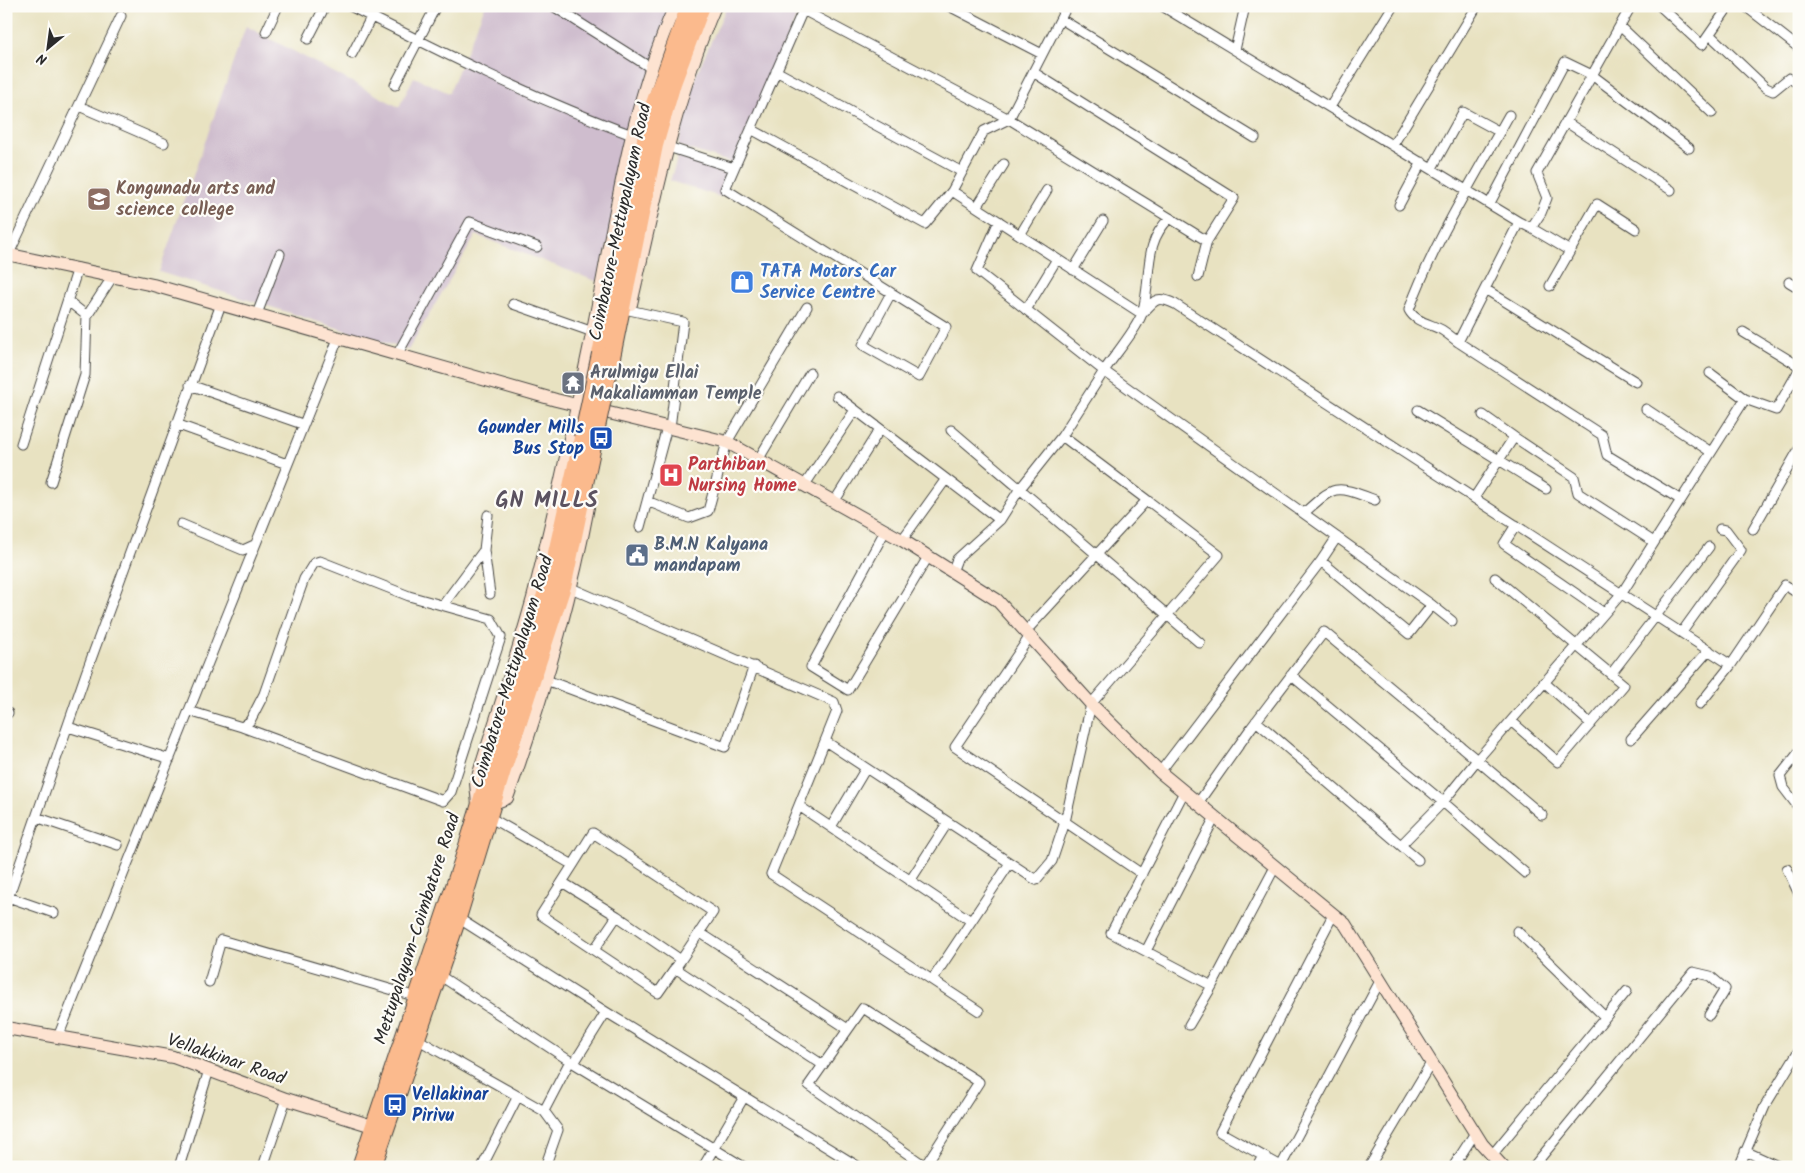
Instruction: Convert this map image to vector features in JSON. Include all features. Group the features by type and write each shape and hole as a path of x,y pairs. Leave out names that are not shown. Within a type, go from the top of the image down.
{"highway":[{"name":"Mettupalayam-Coimbatore Road","path":"360,1167 379,1129 417,997 487,810 534,659 551,576 657,113 689,6"},
{"name":"Coimbatore-Mettupalayam Road","path":"657,113 702,6"},
{"path":"373,1167 379,1129 417,1039 439,975 458,918 487,810"}],"street":[{"path":"266,32 278,6"},
{"path":"308,39 325,6"},
{"path":"350,6 418,41 573,113 632,135"},
{"path":"352,54 377,6"},
{"path":"395,86 436,6"},
{"path":"553,6 652,68"},
{"path":"573,865 487,810 476,783 533,598 578,404 616,204 632,135 652,68 675,6"},
{"path":"487,810 507,798 532,728 546,680 571,588 606,411 668,147 688,75 715,6"},
{"path":"950,6 1042,54"},
{"path":"751,129 925,224 952,191 984,131 1009,119 1067,6"},
{"path":"1162,6 1570,251"},
{"path":"1235,50 1245,6"},
{"path":"1330,107 1393,6"},
{"path":"1393,145 1477,6"},
{"path":"1530,228 1547,198 1537,173 1631,6"},
{"path":"1662,7 1702,46 1729,6"},
{"path":"1746,6 1799,48"},
{"path":"891,293 863,345 919,377 946,327 725,189 803,10 1009,119 1208,241"},
{"path":"121,16 7,256 113,276 221,304 338,339 578,404 727,442 902,540 997,600 1091,704 1160,772 1345,924 1476,1133 1503,1167"},
{"path":"1061,19 1255,138"},
{"path":"1620,26 1712,113"},
{"path":"1710,35 1766,88 1773,91 1789,78 1799,84"},
{"path":"1490,203 1565,62 1592,76 1689,148"},
{"path":"776,71 962,172"},
{"path":"1033,72 1234,198 1208,241 1198,277"},
{"path":"79,106 164,143"},
{"path":"1432,168 1463,112 1500,132"},
{"path":"1509,115 1416,289 1408,310 1411,315 1420,321 1442,330 1602,435 1606,455 1680,500"},
{"path":"1566,122 1671,190"},
{"path":"668,147 734,168"},
{"path":"1398,205 1422,162"},
{"path":"977,207 1004,164"},
{"path":"1020,235 1047,190"},
{"path":"952,191 1142,314"},
{"path":"1550,286 1597,204 1636,229"},
{"path":"1142,314 1152,242 1160,227 1170,218"},
{"path":"1073,270 1103,221"},
{"path":"397,355 470,222 537,247"},
{"path":"998,222 977,271 1104,371 1337,536 1452,621"},
{"path":"1458,342 1519,222"},
{"path":"257,314 280,254"},
{"path":"1026,310 1057,260"},
{"path":"21,444 78,268"},
{"path":"51,482 85,375 87,316 113,276"},
{"path":"1789,282 1799,288"},
{"path":"1485,289 1636,382"},
{"path":"952,572 957,559 1000,520 1019,490 1062,436 1142,314 1154,300 1163,298 1731,665"},
{"path":"68,301 87,316"},
{"path":"54,913 7,900 190,384 221,304"},
{"path":"513,304 593,332"},
{"path":"647,501 689,518 708,511 727,442 807,307"},
{"path":"629,310 682,322 669,428 640,527"},
{"path":"1710,373 1745,399 1776,410 1798,373 1743,332"},
{"path":"58,1037 302,424 338,339"},
{"path":"758,460 810,373"},
{"path":"190,384 302,424"},
{"path":"837,396 1000,520"},
{"path":"1401,845 1443,802 1622,593 1745,399"},
{"path":"1646,409 1711,452"},
{"path":"804,486 855,410"},
{"path":"1418,410 1546,489"},
{"path":"1483,415 1574,477 1578,493 1654,542"},
{"path":"176,424 287,464"},
{"path":"834,502 880,429"},
{"path":"951,430 1019,490 1098,553 1167,616 1200,643"},
{"path":"825,741 1036,880 1052,861 1065,822 1091,704 1219,555 1062,436"},
{"path":"1474,498 1514,437"},
{"path":"1753,530 1799,449"},
{"path":"902,540 946,478"},
{"path":"1304,513 1328,492 1346,489 1375,500"},
{"path":"1142,874 954,747 1028,634 1147,500"},
{"path":"488,515 484,550 490,594"},
{"path":"181,524 243,550 254,545"},
{"path":"1516,525 1504,544 1604,613"},
{"path":"1682,632 1741,550 1726,530 1720,528"},
{"path":"885,531 811,667 848,690 928,557"},
{"path":"1160,772 1321,561 1337,536"},
{"path":"1611,674 1709,547"},
{"path":"443,606 484,550"},
{"path":"1321,561 1409,634 1432,605"},
{"path":"189,711 242,726 443,801 452,792 501,637 491,620 410,596 331,564 314,563 304,579 264,694 250,721 242,726"},
{"path":"1495,578 1624,685 1558,762 1511,721"},
{"path":"1700,704 1731,665 1785,585 1799,594"},
{"path":"571,588 834,702 837,711 771,874 979,1011"},
{"path":"1198,803 1256,721 1324,632 1542,815"},
{"path":"1631,739 1709,650"},
{"path":"546,680 725,747 754,666"},
{"path":"1291,675 1525,873"},
{"path":"1544,682 1591,724"},
{"path":"1256,721 1418,860"},
{"path":"68,727 170,759"},
{"path":"1799,752 1780,776 1783,787 1799,808"},
{"path":"831,827 866,768"},
{"path":"1184,792 1111,932 1212,986"},
{"path":"799,806 971,921"},
{"path":"36,817 118,846"},
{"path":"1146,951 1215,817"},
{"path":"910,880 948,822"},
{"path":"1065,822 1084,842"},
{"path":"593,833 713,912 658,993 541,915 573,865 593,833"},
{"path":"932,980 1010,863"},
{"path":"1189,1025 1212,986 1275,866"},
{"path":"1787,870 1799,894"},
{"path":"562,882 617,916 681,960"},
{"path":"1333,914 1220,1132 1281,1166 1380,981"},
{"path":"594,950 617,916"},
{"path":"458,918 606,1012 859,1167"},
{"path":"1517,931 1605,1017"},
{"path":"699,932 848,1029"},
{"path":"209,982 221,940 417,997"},
{"path":"675,968 823,1065"},
{"path":"1533,1167 1693,972 1710,976 1725,989 1709,1015"},
{"path":"439,975 572,1062 744,1167"},
{"path":"1492,1154 1627,991"},
{"path":"863,1008 979,1082 925,1166 809,1085 848,1029 863,1008"},
{"path":"544,1111 572,1062 606,1012"},
{"name":"Vellakkinar Road","path":"6,1028 173,1057 286,1099 379,1129"},
{"path":"417,1039 544,1111 558,1130 545,1167"},
{"path":"1739,1167 1765,1106 1799,1050"},
{"path":"1369,1167 1431,1063"},
{"path":"179,1167 209,1070"},
{"path":"482,1167 518,1096"},
{"path":"703,1167 744,1096"},
{"path":"263,1167 286,1099"},
{"path":"1453,1167 1476,1133"},
{"path":"1745,1151 1780,1167"},
{"path":"1257,1167 1263,1156"}],"shaded area":[{"path":"485,6 672,6 598,282 476,235 408,350 159,272 246,26 399,107 414,77 449,93"},
{"path":"727,6 789,6 799,11 733,163 678,146 696,75"},
{"path":"678,156 729,171 721,197 670,181"}],"place":[{"name":"Kongunadu arts and science college","path":"99,199"},
{"name":"TATA Motors Car Service Centre","path":"742,282"},
{"name":"Arulmigu Ellai Makaliamman Temple","path":"573,383"},
{"name":"Gounder Mills Bus Stop","path":"601,438"},
{"name":"Parthiban Nursing Home","path":"671,475"},
{"name":"B.M.N Kalyana mandapam","path":"637,555"},
{"name":"Vellakinar Pirivu","path":"395,1105"}],"district":[{"name":"GN MILLS","path":"547,501"}]}
